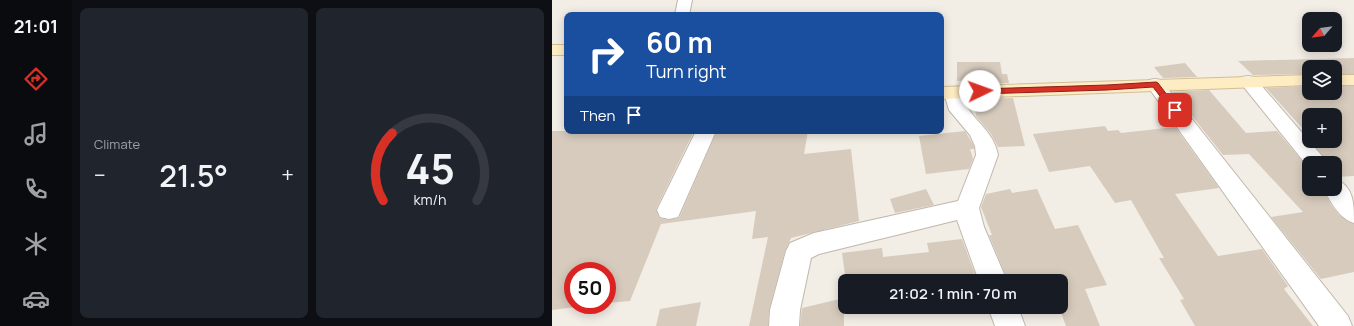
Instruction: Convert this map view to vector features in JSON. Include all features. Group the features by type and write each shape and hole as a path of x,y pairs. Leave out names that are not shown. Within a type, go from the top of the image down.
{"main road":[{"path":"552,50 564,50"},
{"path":"947,93 1107,88 1156,84 1248,80 1302,80"},
{"path":"1342,80 1354,80"}],"street":[{"path":"683,12 685,0"},
{"path":"1248,80 1312,156"},
{"path":"1156,84 1337,326"},
{"path":"947,93 982,136 987,148 987,156 967,208 971,227 990,274"},
{"path":"669,210 705,134"},
{"path":"1340,196 1354,212"},
{"path":"784,326 785,310 799,251 814,244 967,208"},
{"path":"1006,314 1010,326"}],"building":[{"path":"1354,58 1354,74 1342,74 1342,60 1302,60 1302,74 1253,75 1238,61"},
{"path":"957,62 1000,62 1002,74 1007,74 1009,83 973,84 972,80 957,81"},
{"path":"1185,63 1197,77 1163,78 1154,67"},
{"path":"1302,86 1302,100 1342,100 1342,86 1354,86 1354,176 1342,177 1342,156 1323,156 1317,148 1342,148 1342,108 1302,108 1302,128 1266,88"},
{"path":"1209,90 1246,133 1277,131 1302,161 1302,196 1326,196 1339,215 1354,224 1354,272 1321,279 1271,217 1303,212 1249,154 1223,155 1173,92"},
{"path":"1013,98 1025,146 998,147 991,134 976,116 974,99"},
{"path":"1105,126 1108,131 1118,130 1121,133 1175,127 1219,188 1175,194 1218,256 1262,249 1288,286 1284,289 1313,326 1195,326 1180,300 1184,299 1159,258 1164,258 1131,200 1115,203 1090,166 1049,172 1033,134"},
{"path":"552,131 564,131 564,134 693,134 656,209 659,218 669,220 679,218 716,134 807,134 804,154 851,149 859,221 791,238 785,251 769,310 768,326 749,326 768,237 752,239 756,211 661,224 630,301 616,302 616,262 564,262 564,308 552,310"},
{"path":"965,131 974,146 974,149 970,149 973,159 969,169 926,174 919,136"},
{"path":"926,189 934,205 895,213 890,199"},
{"path":"1010,189 1012,193 1037,189 1055,229 1078,225 1107,285 1085,289 1100,326 1066,326 1062,314 1068,314 1068,274 1005,274 989,235 992,235 981,207 986,194"},
{"path":"962,239 975,274 845,274 842,253 882,248 883,257 929,252 927,243"},
{"path":"838,299 838,314 844,314 844,326 800,326 802,308"},
{"path":"701,302 696,326 656,326 660,309"}],"route":[{"path":"980,91 1107,88 1156,84 1175,110"}]}
